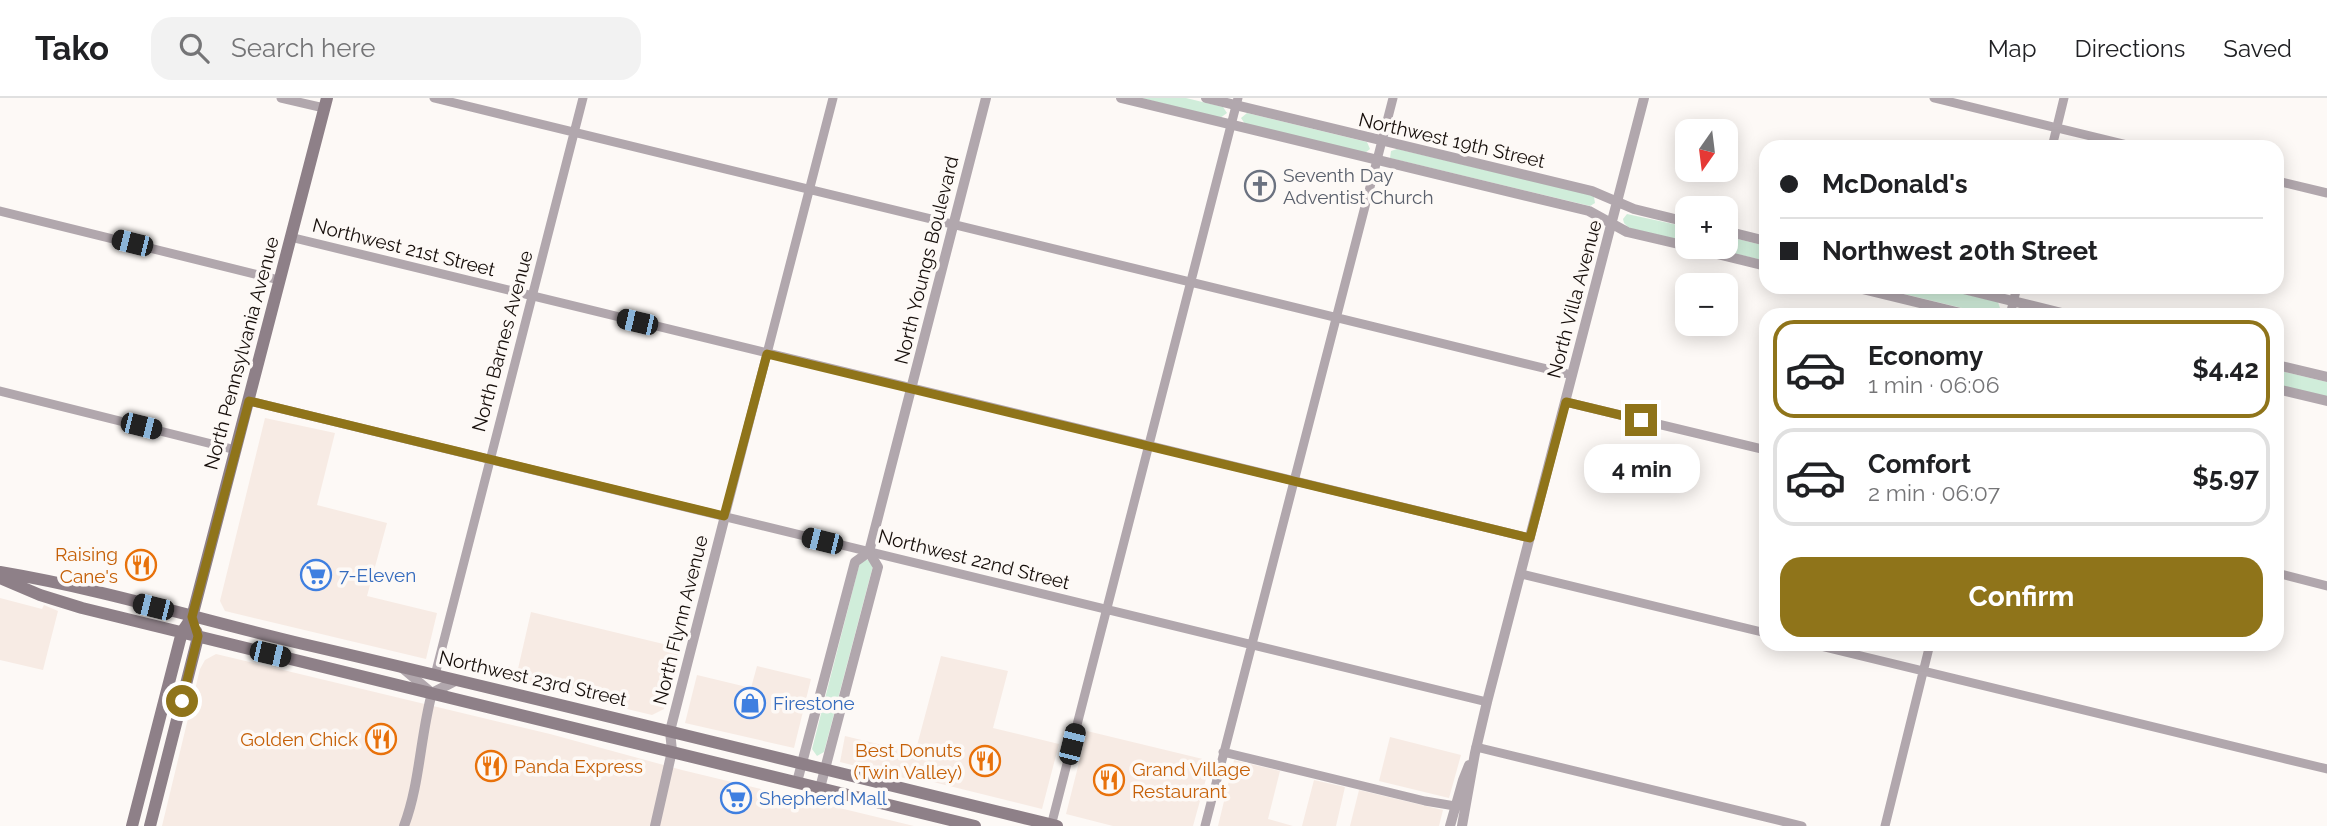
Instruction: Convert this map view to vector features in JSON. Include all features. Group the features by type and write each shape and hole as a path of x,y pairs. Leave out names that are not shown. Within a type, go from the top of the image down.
{"main road":[{"name":"North Pennsylvania Avenue","path":"132,826 182,632 192,617 326,103"},
{"name":"Northwest 23rd Street","path":"0,572 71,586 534,697 1053,826"},
{"name":"Northwest 23rd Street","path":"0,578 67,603 975,826"},
{"path":"67,603 71,586"},
{"path":"150,826 198,636 192,617"},
{"path":"529,717 534,697"},
{"path":"589,731 593,712"},
{"path":"916,812 920,793"}],"street":[{"path":"281,98 326,103"},
{"path":"433,98 1572,375"},
{"name":"North Barnes Avenue","path":"435,675 583,98"},
{"name":"North Flynn Avenue","path":"655,826 673,751 670,731 833,98"},
{"name":"North Youngs Boulevard","path":"797,782 855,562 869,552 986,98"},
{"name":"Northwest 19th Street","path":"1121,98 1588,211 1627,232 1675,244"},
{"name":"Northwest 19th Street","path":"1206,98 1237,102 1381,141 1592,191 1634,209 1675,219"},
{"path":"1205,826 1393,98"},
{"name":"North Villa Avenue","path":"1462,826 1487,702 1644,98"},
{"path":"1934,98 2107,140"},
{"path":"2054,140 2064,98"},
{"path":"1053,826 1237,102"},
{"path":"2284,183 2327,193"},
{"path":"0,211 279,280"},
{"path":"1738,234 1759,239"},
{"name":"Northwest 21st Street","path":"290,237 1530,538"},
{"name":"Northwest 19th Street","path":"1738,259 1759,263"},
{"path":"1883,294 1940,308"},
{"path":"1984,294 2042,308"},
{"path":"2012,308 2016,294"},
{"path":"2284,367 2327,377"},
{"path":"0,391 236,450"},
{"path":"2284,391 2327,401"},
{"name":"Northwest 22nd Street","path":"249,401 1487,702"},
{"path":"1566,402 1759,448"},
{"name":"North Youngs Boulevard","path":"820,788 878,566 869,552"},
{"path":"1521,574 1759,631"},
{"path":"2284,575 2327,586"},
{"path":"1841,651 2327,769"},
{"path":"1885,826 1928,651"},
{"path":"401,667 432,693"},
{"path":"404,826 432,693 457,680"},
{"path":"1476,750 1802,826"},
{"name":"North Villa Avenue","path":"1450,826 1476,750"},
{"path":"1223,752 1455,806"}],"shaded area":[{"path":"265,418 335,433 317,505 387,523 367,596 437,613 426,659 225,611 220,601"},
{"path":"0,598 42,609 44,605 58,611 43,670 0,660"},
{"path":"531,612 680,648 664,709 652,715 515,682"},
{"path":"216,654 550,734 682,770 914,826 162,826 200,669 205,660"},
{"path":"941,656 1008,671 993,728 1059,744 1042,809 840,762 845,736 915,753"},
{"path":"757,666 811,679 794,748 685,723 697,675 751,688"},
{"path":"1087,731 1211,761 1193,826 1113,826 1066,814"},
{"path":"1390,737 1461,755 1449,798 1379,781"},
{"path":"1234,760 1280,771 1268,819 1293,826 1218,826"},
{"path":"1314,780 1345,787 1336,826 1302,826"},
{"path":"1359,790 1443,810 1439,826 1350,826"}],"green space":[{"path":"1141,98 1186,98 1223,107 1227,113 1220,118"},
{"path":"1247,113 1367,142 1370,149 1365,153 1245,124 1241,118"},
{"path":"1397,149 1591,195 1595,203 1590,206 1390,158 1391,151"},
{"path":"1627,214 1675,224 1675,239 1629,228 1623,219"},
{"path":"1738,239 1759,244 1759,259 1738,254"},
{"path":"1904,294 1964,294 1998,302 2000,308 1962,308"},
{"path":"2284,372 2327,382 2327,397 2284,387"},
{"path":"861,558 874,562 824,752 817,756 812,749"}],"place":[{"name":"Seventh Day Adventist Church","path":"1260,186"},
{"name":"Raising Cane's","path":"141,565"},
{"name":"7-Eleven","path":"316,575"},
{"name":"Firestone","path":"750,703"},
{"name":"Golden Chick","path":"381,739"},
{"name":"Best Donuts (Twin Valley)","path":"985,761"},
{"name":"Panda Express","path":"491,766"},
{"name":"Grand Village Restaurant","path":"1109,780"},
{"name":"Shepherd Mall","path":"736,798"}],"route":[{"path":"182,701 198,636 192,617 249,401 724,516 767,354 1530,538 1566,402 1641,420"}]}
